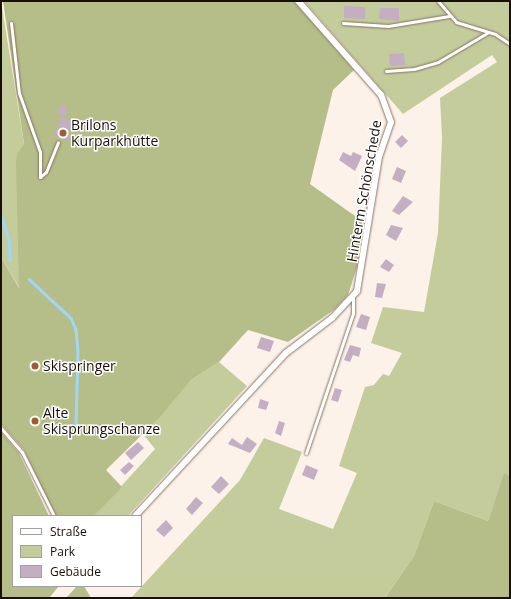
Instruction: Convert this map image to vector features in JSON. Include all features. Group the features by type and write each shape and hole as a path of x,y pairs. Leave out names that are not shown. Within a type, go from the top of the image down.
{"street":[{"name":"Hinterm Schönschede","path":"135,515 286,352 332,318 353,297 360,279 379,157 391,122 381,96 298,1"}],"lane":[{"path":"438,1 449,16 510,44"},
{"path":"343,23 388,26 449,16"},
{"path":"11,23 19,93 40,152 40,176 46,172 58,142"},
{"path":"386,71 414,69 438,62 487,33"},
{"name":"Hinterm Schönschede","path":"306,453 353,313 353,297"},
{"path":"1,428 22,452 54,515"}],"green space":[{"path":"1,1 24,144 19,218 20,289 1,257"},
{"path":"3,1 294,1 354,70 333,90 310,184 362,221 360,258 348,295 335,309 288,342 248,330 219,362 191,380 160,417 106,470 122,487 95,515 55,515 24,450 1,424 1,257 19,288 16,162 17,154 24,144"},
{"path":"304,1 510,1 510,476 504,474 488,521 434,501 414,556 385,598 131,598 240,480 264,438 302,452 279,509 333,529 357,473 339,466 365,387 374,385 383,374 389,376 402,353 371,343 383,307 424,312 438,233 442,138 440,98 497,62 492,55 403,114"},
{"path":"219,362 247,386 129,515 95,515 155,449 143,434 191,380"},
{"path":"1,432 19,453 49,515 12,515 12,587 58,587 49,598 1,598"},
{"path":"504,473 510,476 510,598 385,598 414,556 434,501 488,521"},
{"path":"76,587 85,587 91,598 66,598"}],"building":[{"path":"344,6 365,7 365,19 344,18"},
{"path":"380,8 399,8 399,21 379,19"},
{"path":"404,53 405,65 390,66 389,54"},
{"path":"60,105 67,106 66,116 58,114"},
{"name":"Brilons Kurparkhütte","path":"61,117 71,120 69,140 54,137"},
{"path":"402,135 408,141 401,148 395,142"},
{"path":"343,152 351,156 353,152 362,156 355,171 339,160"},
{"path":"397,167 406,171 401,183 392,179"},
{"path":"403,196 413,202 399,215 392,211"},
{"path":"391,225 403,228 396,241 386,235"},
{"path":"386,259 394,265 389,272 380,267"},
{"path":"377,283 386,284 382,298 375,297"},
{"path":"361,314 370,317 366,330 356,327"},
{"path":"261,337 274,341 270,352 257,348"},
{"path":"350,345 361,348 359,357 353,355 350,362 344,360"},
{"path":"335,388 342,390 338,402 331,400"},
{"path":"260,399 269,402 266,410 258,408"},
{"path":"279,421 285,423 281,436 275,433"},
{"path":"247,437 257,444 250,453 228,444 232,438 242,445"},
{"path":"138,442 144,448 131,460 125,453"},
{"path":"129,462 134,466 125,475 120,470"},
{"path":"306,465 318,470 314,480 302,475"},
{"path":"221,476 229,484 219,494 211,487"},
{"path":"196,497 203,503 192,515 186,509"},
{"path":"166,520 173,528 164,537 156,530"}],"waterway":[{"path":"1,215 9,239 10,260"},
{"path":"29,279 71,318 76,329 78,351 76,430"}],"place":[{"name":"Brilons Kurparkhütte","path":"63,133"},
{"name":"Skispringer","path":"35,366"},
{"name":"Alte Skisprungschanze","path":"35,421"}]}
